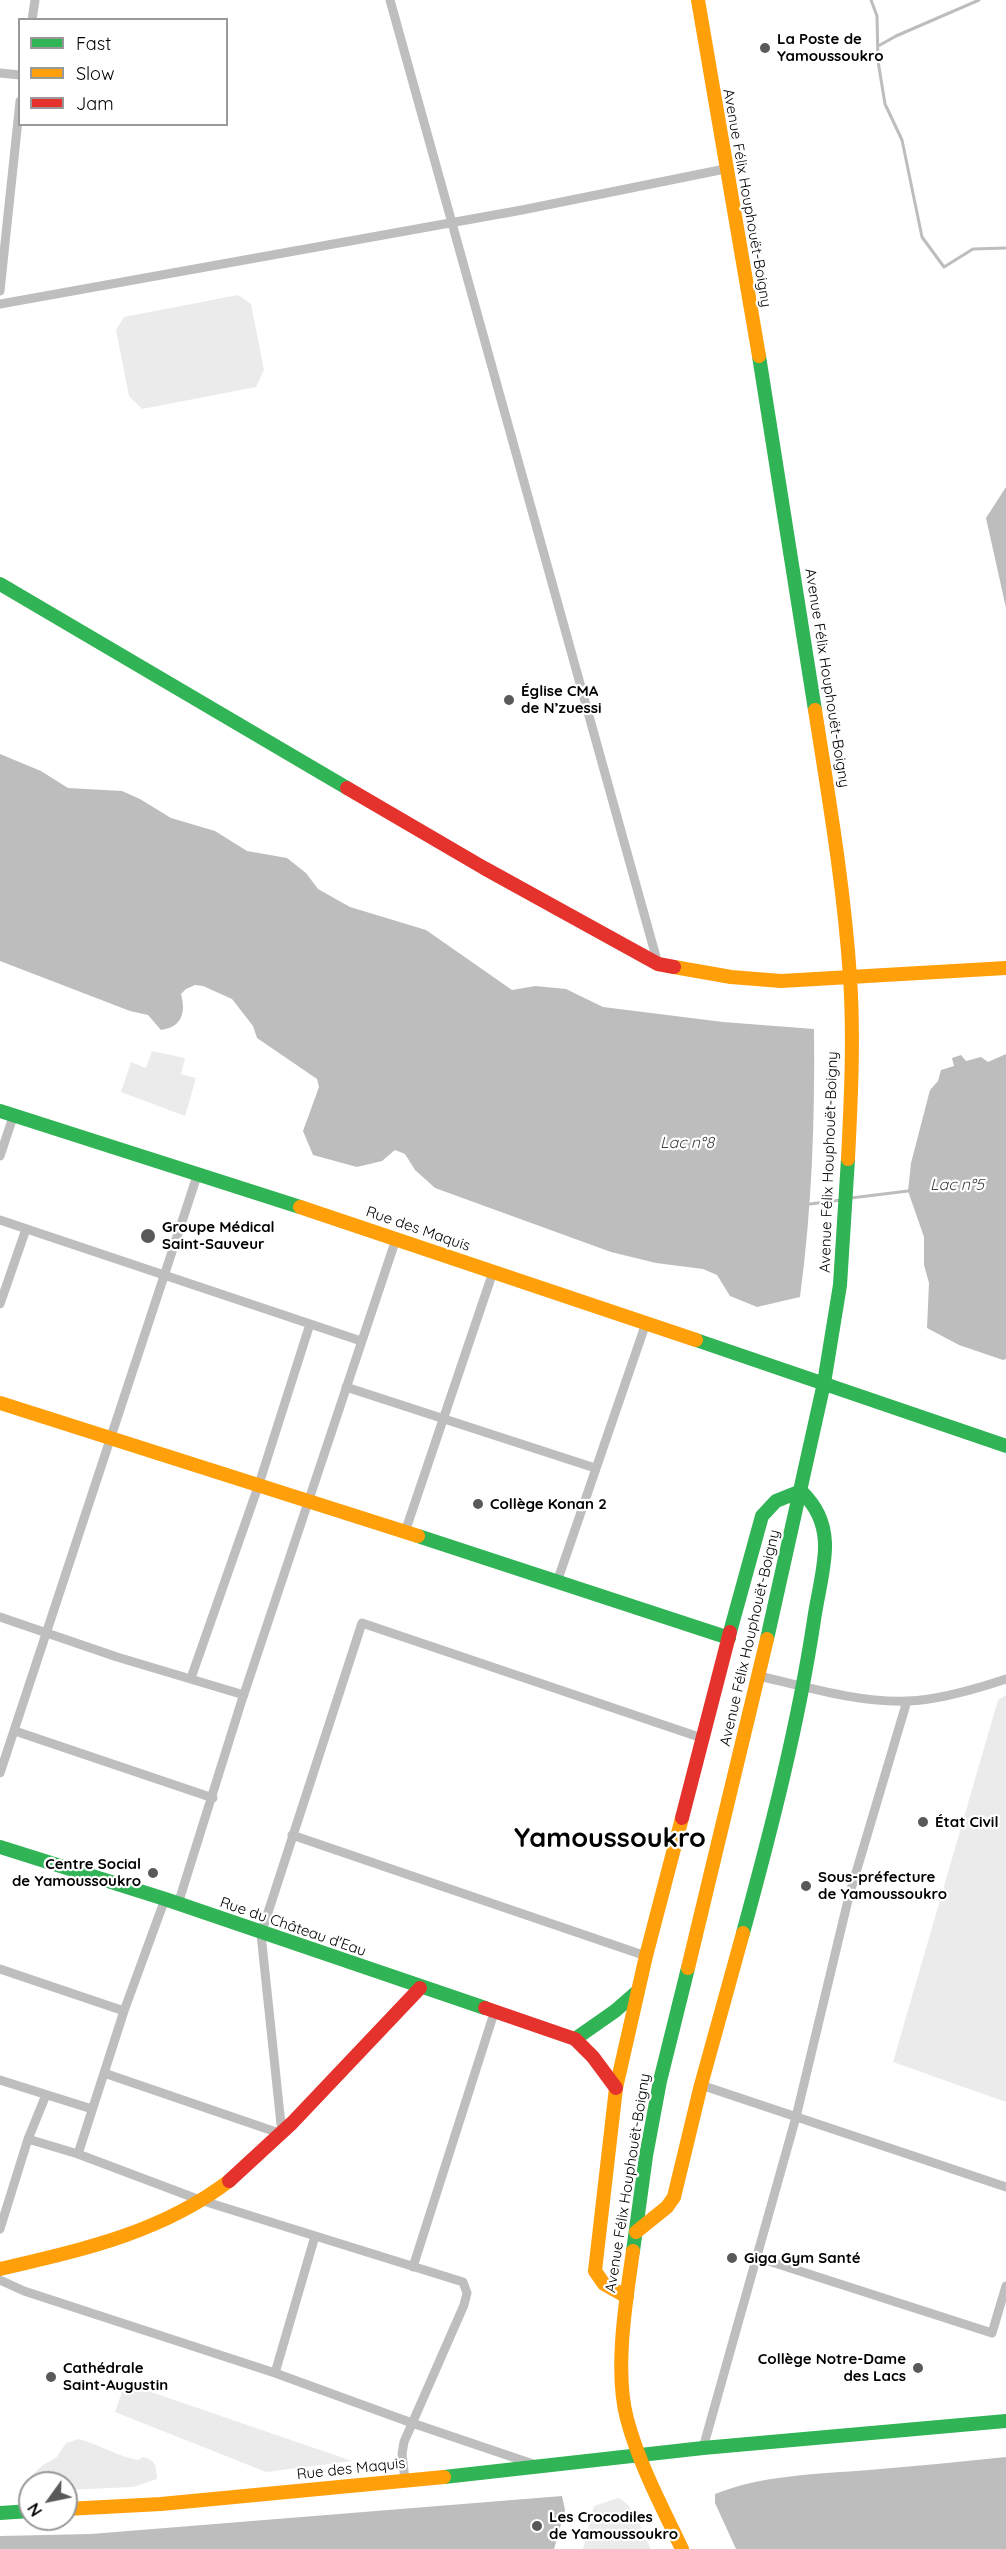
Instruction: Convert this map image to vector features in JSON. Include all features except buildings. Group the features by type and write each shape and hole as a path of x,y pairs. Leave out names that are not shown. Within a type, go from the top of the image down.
{"main road":[{"name":"Avenue Félix Houphouët-Boigny","path":"682,2549 639,2457 626,2417 622,2385 627,2297 660,2081 759,1676 824,1383 840,1285 845,1235 851,1096 850,979 841,878 767,404 725,169 698,0"},
{"path":"0,584 484,868 658,964 731,976 781,981 850,979 1006,968"},
{"name":"Rue des Maquis","path":"7,1112 396,1239 1006,1446"},
{"path":"4,1406 310,1500 729,1638"},
{"path":"627,2297 604,2284 595,2271 616,2088 646,1956 762,1514 774,1502 801,1491 814,1504 820,1516 825,1544 803,1686 777,1808 701,2085 674,2197 667,2207 636,2232"},
{"name":"Rue du Château d'Eau","path":"0,1847 171,1902 575,2039 593,2056 616,2088"},
{"path":"0,2269 86,2250 131,2235 178,2214 233,2178 282,2134 420,1988"},
{"path":"575,2039 615,2012 638,1990"},
{"name":"Rue des Maquis","path":"78,2508 161,2504 543,2467 703,2448 1006,2421"},
{"path":"0,2513 18,2512"}],"street":[{"path":"32,18 35,0"},
{"path":"390,0 658,964"},
{"path":"0,73 18,75"},
{"path":"0,291 18,120"},
{"path":"0,304 451,222 725,169"},
{"path":"0,1156 7,1112"},
{"path":"0,1773 198,1173"},
{"path":"0,1220 361,1341"},
{"path":"0,1304 5,1273 26,1229"},
{"path":"78,2154 124,2011 213,1798 244,1695 396,1239"},
{"path":"405,1532 493,1272"},
{"path":"556,1582 646,1323"},
{"path":"191,1678 259,1484 310,1324"},
{"path":"346,1387 595,1468"},
{"path":"0,1617 117,1657 244,1695"},
{"path":"104,2073 282,2134 261,1934 362,1623 702,1738"},
{"path":"759,1676 862,1698 907,1701 976,1688 1006,1679"},
{"path":"703,2448 796,2117 849,1896 907,1701"},
{"path":"15,1731 213,1798"},
{"path":"292,1835 646,1956"},
{"path":"0,1969 124,2011"},
{"path":"413,2267 494,2013"},
{"path":"0,2080 92,2109"},
{"path":"701,2085 1006,2187"},
{"path":"0,2229 28,2139 46,2095"},
{"path":"28,2139 78,2154 200,2200 463,2282 467,2293 412,2423 402,2454 405,2480"},
{"path":"275,2373 315,2236"},
{"path":"756,2257 993,2333 1006,2286"},
{"path":"0,2280 18,2289 275,2373 412,2423 543,2467"}],"shaded area":[{"path":"238,295 251,304 264,370 256,387 142,409 129,396 116,330 124,317"},
{"path":"152,1051 185,1058 181,1074 196,1078 185,1116 121,1092 131,1062 146,1068"},
{"path":"1006,1695 1006,2102 893,2062 998,1700"},
{"path":"125,2383 352,2461 266,2472 115,2412"},
{"path":"79,2439 130,2458 138,2460 143,2457 151,2460 156,2467 157,2479 133,2487 78,2489 78,2471 36,2471 57,2457 66,2443"},
{"path":"618,2498 634,2513 651,2549 583,2549 594,2506"}],"water":[{"path":"1006,487 1006,608 986,518"},
{"name":"Lac n°8","path":"0,754 41,771 68,788 122,791 171,818 215,831 247,851 287,858 306,873 318,889 350,907 426,930 512,990 535,986 566,989 603,1007 723,1022 814,1029 812,1163 800,1297 757,1307 730,1296 717,1275 703,1269 656,1263 611,1252 435,1188 415,1170 405,1154 395,1150 382,1161 357,1167 313,1155 303,1131 319,1087 317,1079 257,1038 253,1026 232,999 203,986 195,985 181,994 183,1007 178,1022 174,1026 161,1030 148,1015 130,1011 0,961"},
{"name":"Lac n°5","path":"1006,1054 1006,1359 1003,1360 959,1345 927,1328 929,1283 924,1265 924,1237 908,1191 911,1163 930,1090 938,1081 941,1070 954,1066 952,1058 961,1055 966,1061 981,1057 988,1062"},
{"path":"1006,2457 1006,2549 736,2549 715,2503 715,2494 771,2479"},
{"path":"562,2496 565,2510 554,2549 0,2549 0,2536 91,2534"}],"waterway":[{"path":"871,0 877,16 878,61 885,104 902,140 922,237 944,267 973,249 1006,248"},
{"path":"880,45 979,0"},
{"path":"851,1198 908,1191"},
{"path":"810,1204 841,1200"}],"traffic: fast":[{"path":"759,356 815,710"},
{"path":"0,584 347,788"},
{"path":"0,1111 300,1207"},
{"path":"767,1639 824,1383 840,1285 848,1159"},
{"path":"696,1340 1006,1446"},
{"path":"730,1632 762,1516 776,1501 801,1491 811,1502 821,1521 825,1543 824,1562 792,1738 743,1933"},
{"path":"418,1536 729,1638"},
{"path":"0,1847 165,1899 485,2008"},
{"path":"633,2251 646,2156 660,2081 688,1968"},
{"path":"575,2039 615,2011 638,1991"},
{"path":"444,2477 703,2448 1006,2421"},
{"path":"0,2513 18,2512"}],"traffic: slow":[{"path":"698,0 759,356"},
{"path":"815,710 840,876 850,977 852,1045 848,1159"},
{"path":"674,967 731,977 781,981 1006,968"},
{"path":"300,1207 696,1340"},
{"path":"0,1403 418,1536"},
{"path":"688,1968 767,1639"},
{"path":"627,2297 604,2284 595,2271 616,2088 646,1956 682,1818"},
{"path":"636,2232 667,2207 674,2197 701,2085 743,1933"},
{"path":"0,2269 90,2247 148,2227 203,2199 229,2181"},
{"path":"633,2251 622,2335 623,2400 638,2452 682,2549"},
{"path":"78,2508 161,2504 444,2477"}],"traffic: jam":[{"path":"347,788 484,868 658,964 674,967"},
{"path":"682,1818 730,1632"},
{"path":"229,2181 292,2123 420,1988"},
{"path":"485,2008 575,2039 593,2057 616,2088"}],"place":[{"name":"La Poste de Yamoussoukro","path":"765,48"},
{"name":"Église CMA de N’zuessi","path":"509,700"},
{"name":"Groupe Médical Saint-Sauveur","path":"148,1236"},
{"name":"Collège Konan 2","path":"478,1504"},
{"name":"État Civil","path":"923,1822"},
{"name":"Centre Social de Yamoussoukro","path":"153,1873"},
{"name":"Sous-préfecture de Yamoussoukro","path":"806,1886"},
{"name":"Giga Gym Santé","path":"732,2258"},
{"name":"Collège Notre-Dame des Lacs","path":"918,2368"},
{"name":"Cathédrale Saint-Augustin","path":"51,2377"},
{"name":"Les Crocodiles de Yamoussoukro","path":"537,2526"}],"district":[{"name":"Yamoussoukro","path":"610,1839"}]}
